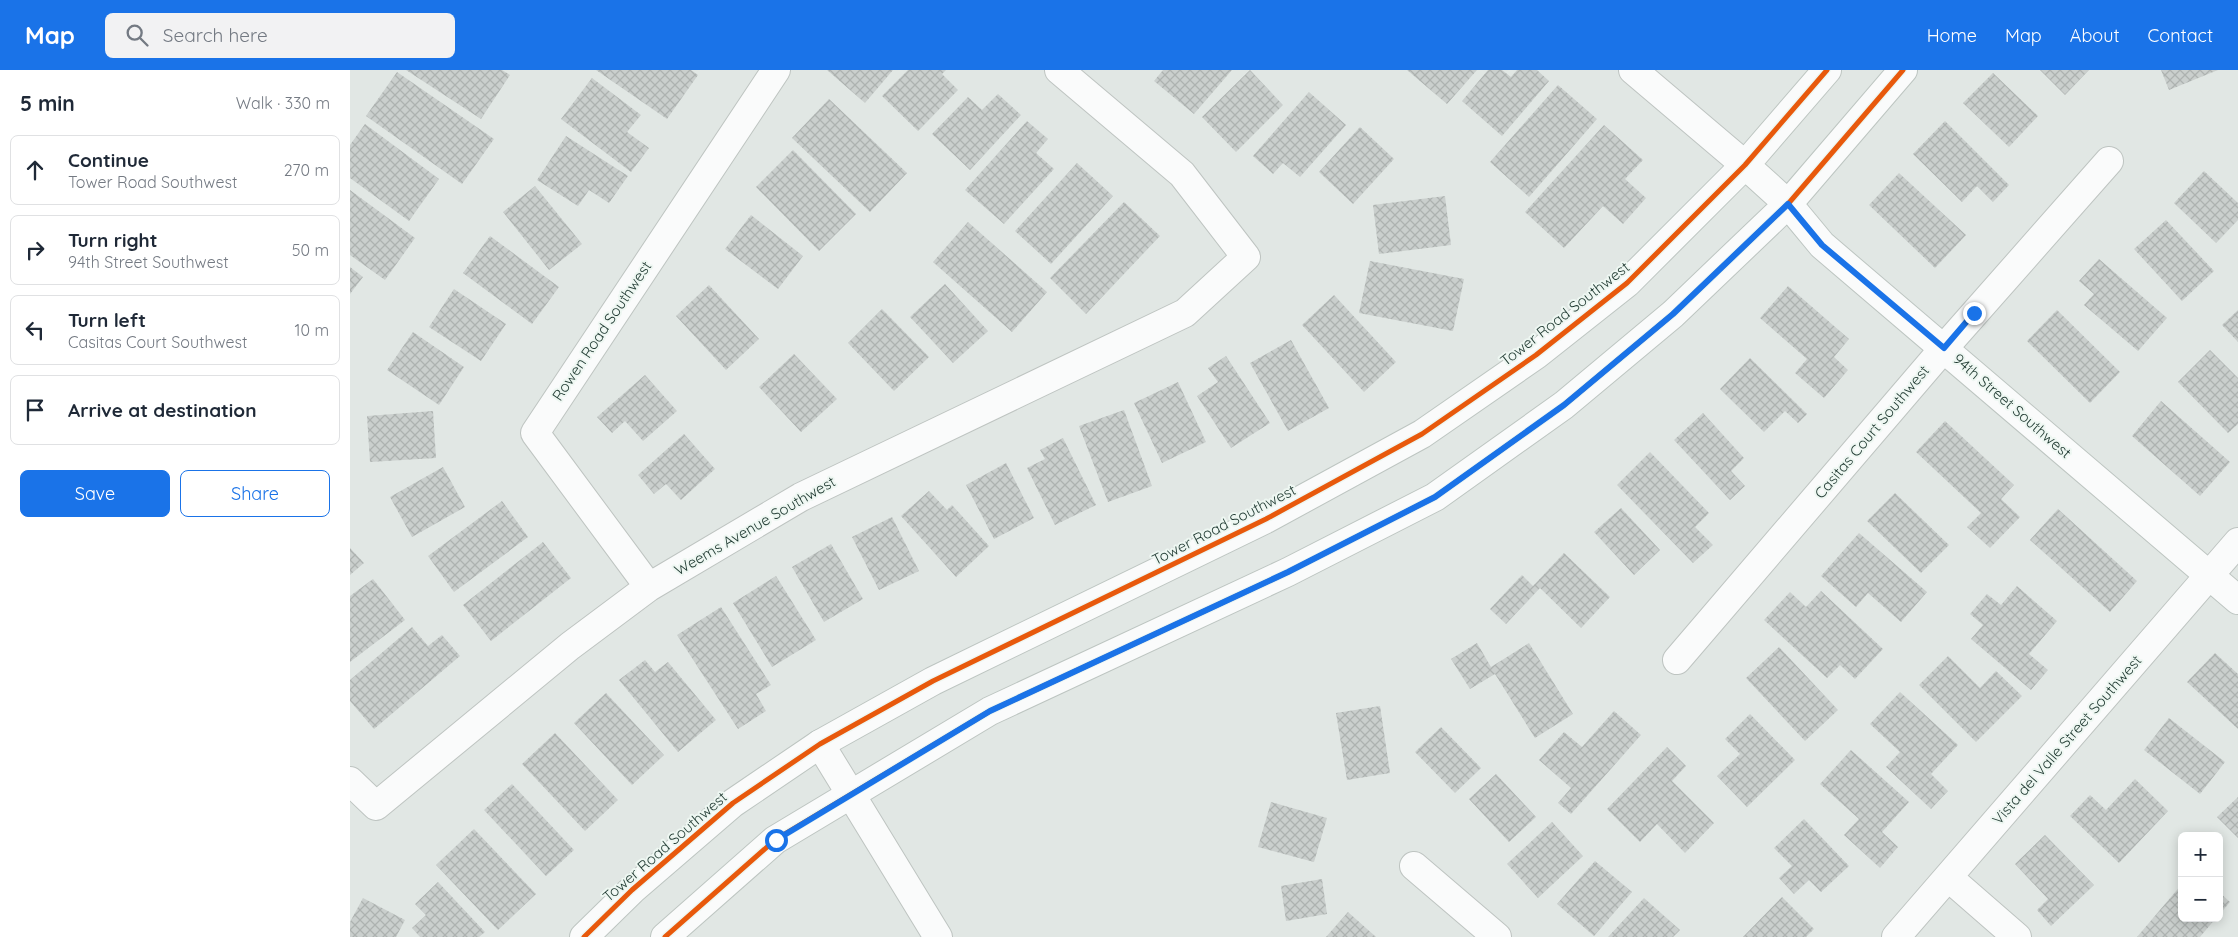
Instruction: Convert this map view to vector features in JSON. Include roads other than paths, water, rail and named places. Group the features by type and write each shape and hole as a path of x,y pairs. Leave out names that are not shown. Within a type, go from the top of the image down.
{"street":[{"name":"Rowen Road Southwest","path":"649,587 535,433 776,70"},
{"name":"Weems Avenue Southwest","path":"350,781 376,806 570,646 649,587 801,496 1185,313 1246,257 1182,174 1059,70"},
{"name":"94th Street Southwest","path":"1634,70 1788,204 1822,245 2238,600"},
{"name":"Tower Road Southwest","path":"584,937 632,890 734,803 820,744 933,681 1266,519 1422,434 1536,355 1628,283 1745,166 1827,70"},
{"path":"665,937 776,840 990,711 1288,572 1435,497 1564,405 1673,314 1788,204 1903,70"},
{"name":"Casitas Court Southwest","path":"1677,660 1944,348 2109,161"},
{"name":"Vista del Valle Street Southwest","path":"1896,937 2238,542"},
{"path":"820,744 938,937"},
{"path":"1414,866 1497,937"},
{"path":"1948,877 2017,937"}]}
